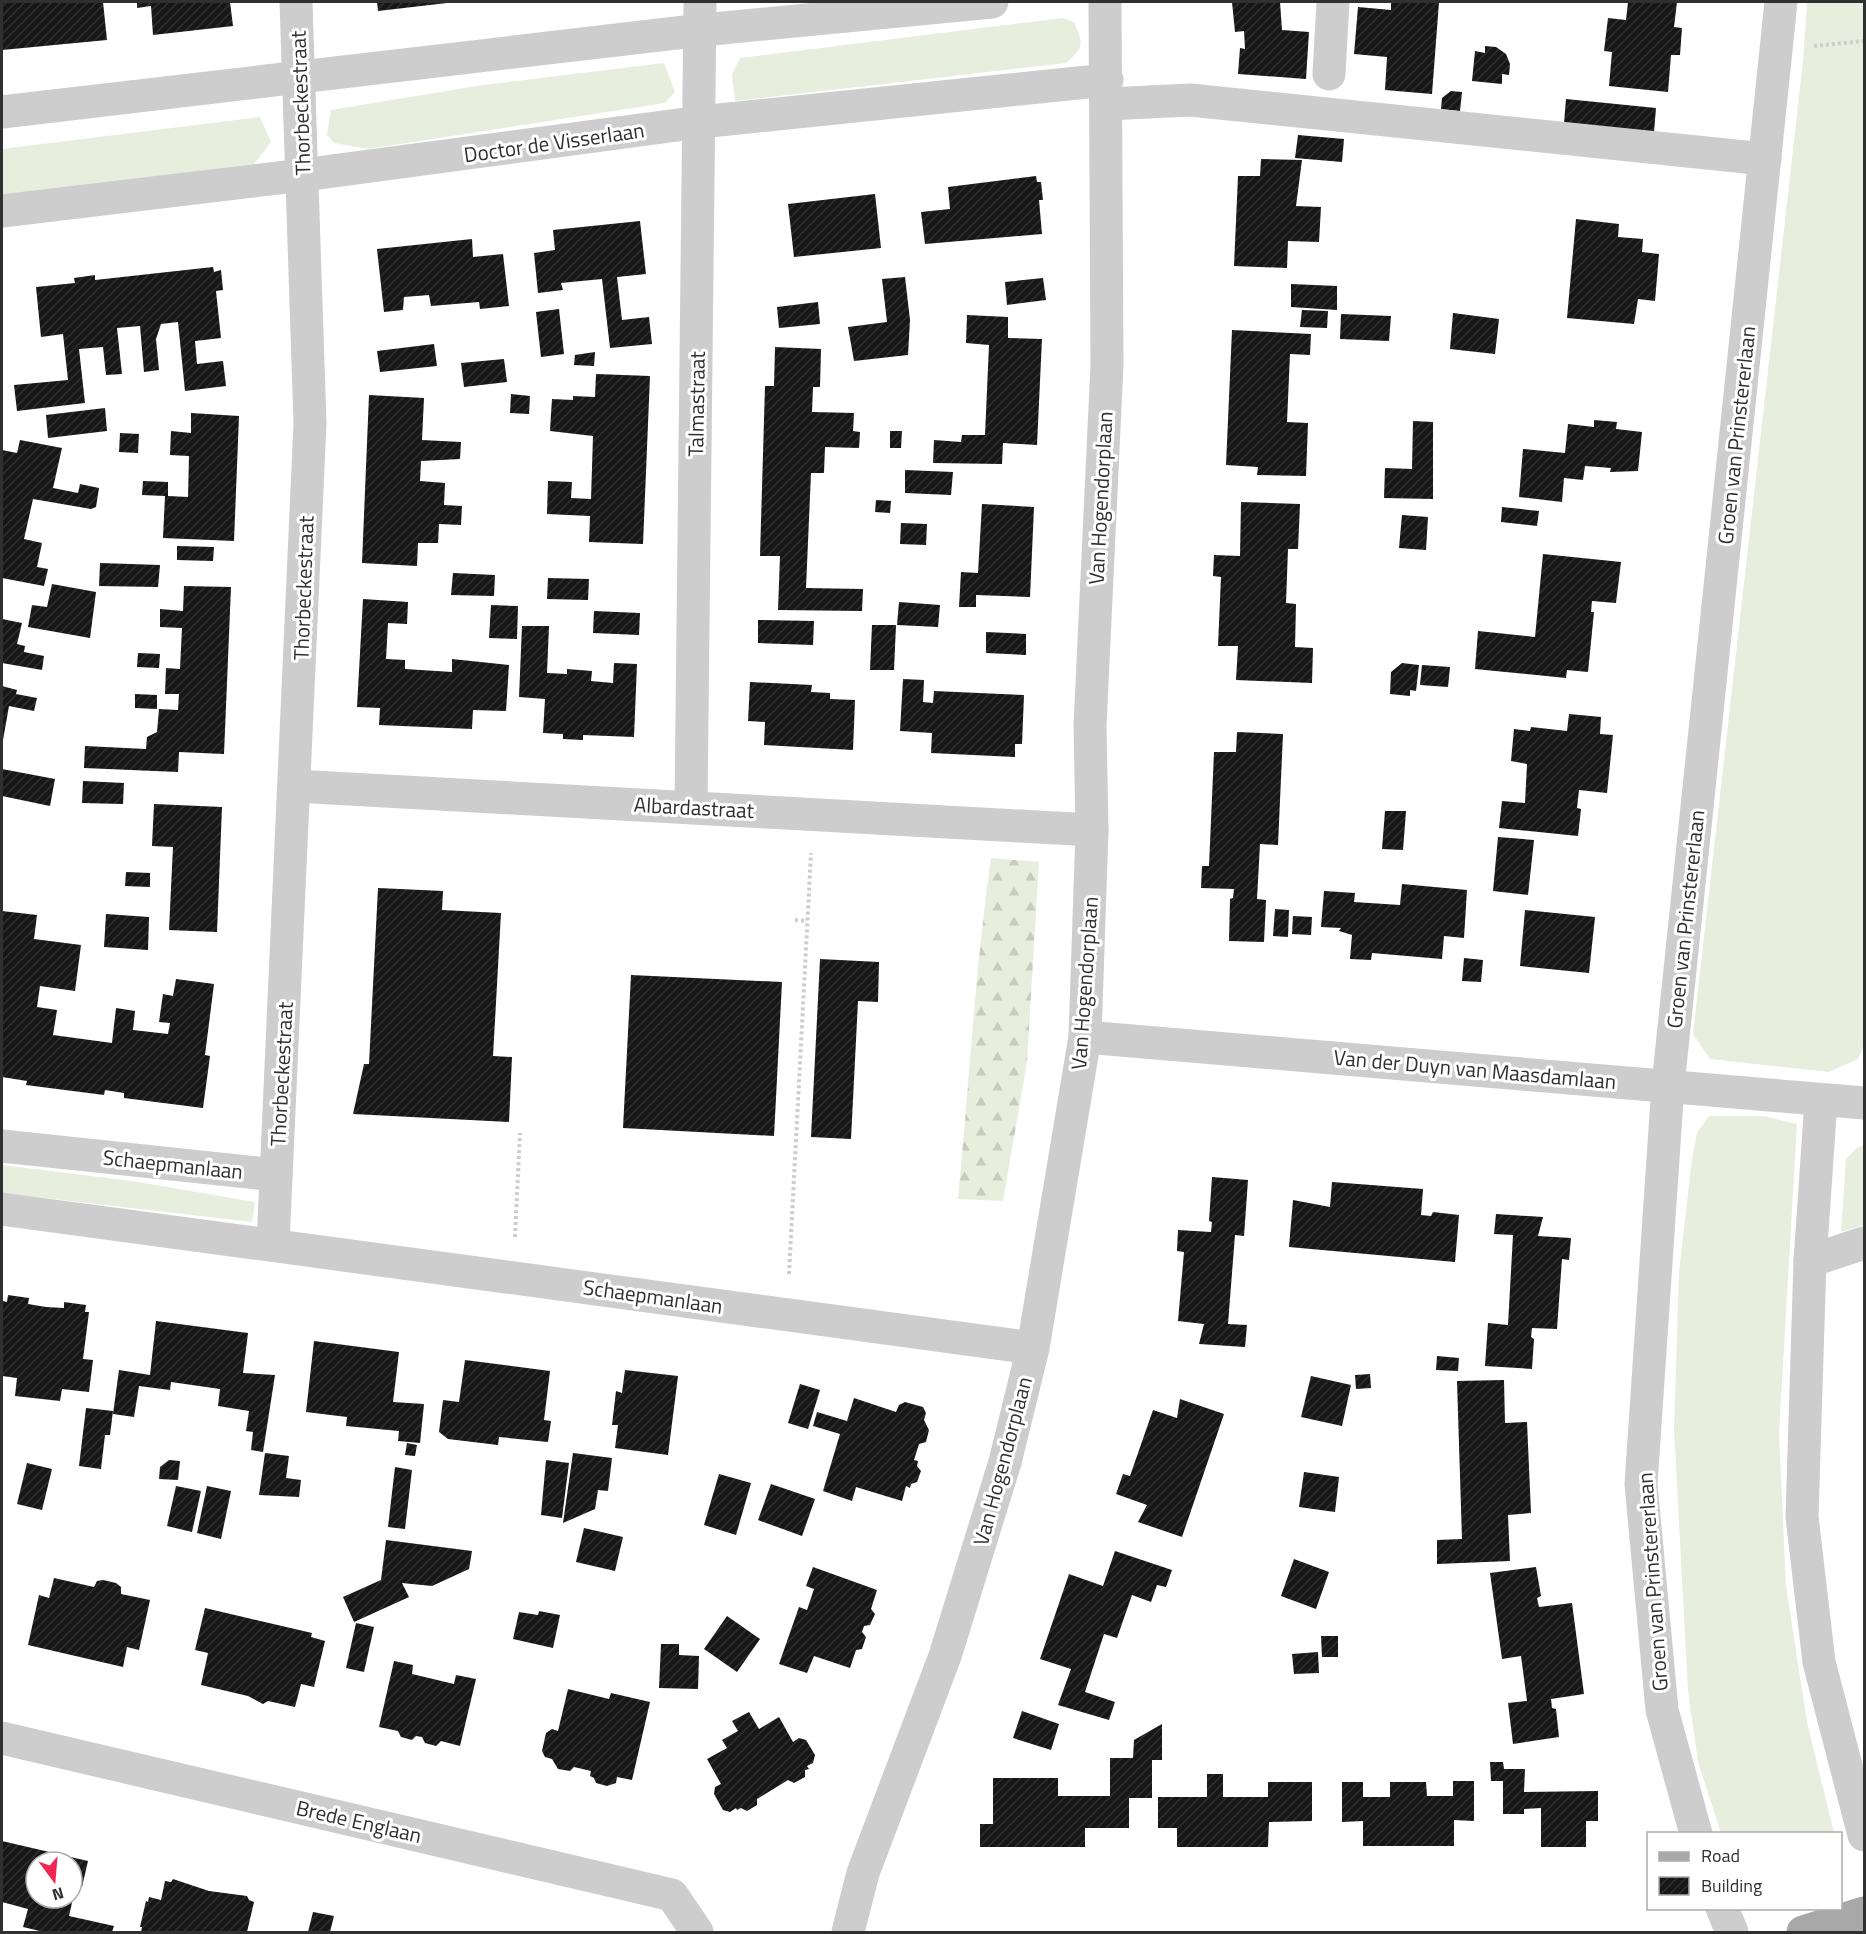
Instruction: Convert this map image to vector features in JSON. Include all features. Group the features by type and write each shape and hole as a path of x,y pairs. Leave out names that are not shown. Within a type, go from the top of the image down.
{"main road":[{"path":"1803,1932 1864,1913"}],"street":[{"name":"Thorbeckestraat","path":"276,1175 310,423 296,2"},
{"path":"2,112 300,78 701,16 992,2"},
{"name":"Van Hogendorplaan","path":"848,1932 863,1873 948,1645 1005,1462 1033,1348 1085,1037 1092,830 1090,726 1107,365 1105,2"},
{"path":"1329,74 1333,2"},
{"name":"Groen van Prinstererlaan","path":"1696,1832 1662,1710 1641,1484 1668,1085 1781,2"},
{"name":"Talmastraat","path":"691,807 701,16"},
{"name":"Doctor de Visserlaan","path":"2,211 303,175 700,122 1107,92 1764,159"},
{"name":"Albardastraat","path":"295,786 1092,830"},
{"name":"Van der Duyn van Maasdamlaan","path":"1085,1037 1864,1103"},
{"path":"1821,1100 1810,1261 1802,1517 1819,1662 1864,1835"},
{"name":"Schaepmanlaan","path":"2,1146 276,1175"},
{"path":"273,1244 276,1175"},
{"name":"Schaepmanlaan","path":"2,1209 1033,1348"},
{"path":"1810,1261 1864,1243"},
{"name":"Brede Englaan","path":"2,1738 672,1895 697,1932"},
{"path":"1723,1910 1732,1932"}],"path":[{"path":"1776,50 1864,41"},
{"path":"787,1314 813,814"},
{"path":"795,920 807,921"},
{"path":"513,1277 520,1133"}],"green space":[{"path":"1807,2 1864,2 1864,1045 1858,1059 1829,1072 1710,1059 1693,1034 1803,61"},
{"path":"1063,18 1074,22 1080,40 1077,53 1066,63 735,101 732,74 740,58"},
{"path":"664,63 675,92 665,103 368,149 334,143 327,135 331,110 483,85"},
{"path":"260,117 271,142 254,164 2,199 2,149"},
{"path":"991,858 1039,862 1027,1062 1003,1201 958,1199 976,985"},
{"path":"1709,1116 1764,1116 1797,1124 1779,1433 1786,1586 1807,1722 1834,1832 1721,1832 1698,1762 1688,1691 1674,1429 1679,1272 1697,1133"},
{"path":"1864,1145 1864,1225 1841,1232 1846,1159 1858,1147"},
{"path":"2,1165 132,1181 255,1202 252,1222 2,1193"}],"building":[{"path":"2,2 103,2 107,40 2,50"},
{"path":"137,2 230,2 233,26 153,35 151,6 137,8"},
{"path":"377,2 447,2 447,3 378,11"},
{"path":"1232,2 1280,2 1282,30 1309,32 1306,79 1238,74 1240,48 1245,49 1244,31 1235,32"},
{"path":"1391,2 1439,2 1432,94 1385,90 1387,57 1354,54 1358,7 1391,10"},
{"path":"1628,2 1677,2 1674,27 1682,28 1680,55 1671,55 1668,92 1609,86 1612,52 1604,51 1608,18 1626,20"},
{"path":"1485,46 1496,47 1506,54 1510,64 1509,75 1502,74 1502,84 1472,81 1475,51 1485,53"},
{"path":"1451,91 1462,92 1460,111 1441,109 1442,98"},
{"path":"1566,99 1656,108 1654,132 1564,123"},
{"path":"1298,135 1344,139 1342,162 1295,158"},
{"path":"1261,159 1302,160 1296,206 1321,207 1319,242 1288,241 1287,268 1234,266 1238,176 1260,176"},
{"path":"1036,176 1037,182 1041,182 1043,200 1039,200 1042,234 925,244 921,212 950,209 948,187"},
{"path":"875,194 881,248 794,257 788,204"},
{"path":"1576,219 1619,224 1618,237 1643,239 1642,252 1659,254 1655,301 1638,299 1634,324 1567,318"},
{"path":"640,221 646,274 617,277 622,320 649,317 652,344 610,348 602,279 561,283 563,290 538,293 534,253 555,250 553,230"},
{"path":"472,239 473,257 503,254 509,306 480,309 479,302 431,306 429,295 404,297 403,310 384,312 377,249"},
{"path":"213,267 214,272 221,270 223,290 216,291 221,338 195,341 197,364 223,361 226,386 185,391 178,322 161,324 156,339 159,370 144,372 140,326 117,328 122,374 106,375 103,347 79,349 85,403 17,411 14,385 68,380 63,334 41,337 36,287 75,283 74,278 95,275 95,280"},
{"path":"905,277 910,320 908,355 854,361 848,327 887,322 882,279"},
{"path":"1043,278 1046,300 1007,305 1005,282"},
{"path":"1291,284 1337,286 1337,310 1291,307"},
{"path":"818,302 820,324 779,328 777,307"},
{"path":"559,309 564,354 541,357 536,312"},
{"path":"1302,310 1328,311 1327,328 1300,327"},
{"path":"1453,313 1499,319 1495,354 1450,349"},
{"path":"1341,314 1391,316 1389,341 1340,339"},
{"path":"967,315 1008,317 1008,338 1042,339 1037,445 1003,443 1002,464 933,463 934,440 961,442 962,435 985,435 989,345 966,343"},
{"path":"1232,330 1311,334 1310,355 1290,354 1287,422 1308,423 1306,476 1257,475 1258,467 1226,465"},
{"path":"434,344 437,366 380,372 377,351"},
{"path":"775,347 821,349 820,387 813,387 812,412 854,413 853,431 860,432 859,448 825,447 824,473 811,473 806,588 863,589 862,611 778,610 780,556 760,556 765,386 774,386"},
{"path":"595,352 594,366 574,365 575,355"},
{"path":"504,359 507,382 464,387 461,363"},
{"path":"596,374 650,376 643,544 589,542 590,516 547,514 548,481 572,482 571,498 591,499 593,436 550,431 552,399 573,400 573,396 595,397"},
{"path":"511,394 530,396 529,414 510,413"},
{"path":"369,395 424,398 422,440 461,442 460,459 421,461 420,481 445,483 444,505 462,506 461,525 439,524 438,543 418,543 417,566 362,563"},
{"path":"105,408 107,431 48,438 46,415"},
{"path":"191,413 239,416 234,541 163,538 165,496 142,495 143,481 168,482 168,496 188,497 189,456 170,455 171,431 191,433"},
{"path":"1594,420 1617,422 1616,429 1642,432 1638,471 1610,472 1611,468 1585,466 1583,480 1564,478 1562,502 1519,497 1523,449 1565,453 1568,424 1594,427"},
{"path":"1413,421 1433,422 1433,499 1384,498 1385,468 1412,469"},
{"path":"890,431 902,431 901,448 890,448"},
{"path":"120,433 139,434 138,453 119,452"},
{"path":"20,440 62,448 53,488 78,493 80,484 99,488 96,507 91,509 33,499 24,539 42,543 37,567 48,569 44,586 2,578 2,450 17,453"},
{"path":"905,470 953,472 951,495 905,493"},
{"path":"876,500 891,501 890,513 875,512"},
{"path":"1241,502 1300,504 1298,549 1288,549 1286,603 1296,604 1295,647 1313,648 1312,683 1236,680 1238,646 1218,646 1221,577 1213,576 1214,555 1240,556"},
{"path":"982,504 1034,507 1030,597 976,595 976,607 959,607 961,572 978,573"},
{"path":"1502,507 1539,511 1537,526 1501,522"},
{"path":"1402,515 1428,517 1426,550 1399,548"},
{"path":"901,523 927,524 926,545 900,544"},
{"path":"177,546 214,547 213,561 177,560"},
{"path":"1543,554 1621,562 1616,603 1592,601 1591,612 1594,612 1588,672 1567,670 1566,678 1475,669 1478,631 1535,637"},
{"path":"100,563 160,565 158,587 99,586"},
{"path":"453,573 495,575 494,596 451,595"},
{"path":"548,578 589,579 588,600 547,599"},
{"path":"52,584 96,592 90,638 28,627 32,605 47,607"},
{"path":"184,586 231,587 224,754 179,752 178,772 84,768 85,746 146,749 147,737 157,732 159,709 178,710 179,694 165,694 166,668 180,669 182,628 160,627 160,609 183,611"},
{"path":"363,599 408,602 407,624 388,623 386,659 405,660 405,669 452,672 452,659 509,665 506,711 473,710 472,729 379,725 380,708 357,707"},
{"path":"899,602 940,605 938,627 897,625"},
{"path":"491,605 518,606 517,639 489,638"},
{"path":"594,611 640,613 639,635 593,633"},
{"path":"2,619 22,623 17,644 25,646 24,652 44,656 42,670 2,663"},
{"path":"758,620 814,621 813,645 758,643"},
{"path":"872,625 896,625 894,670 870,670"},
{"path":"522,626 549,626 547,673 567,674 567,669 592,671 591,681 613,683 614,663 637,664 634,737 583,735 583,740 563,739 563,734 543,733 545,699 519,697"},
{"path":"986,632 1026,634 1026,655 986,653"},
{"path":"138,653 160,654 159,668 137,667"},
{"path":"1402,663 1419,665 1416,691 1410,690 1410,696 1390,694 1391,672"},
{"path":"1422,665 1450,667 1448,687 1420,685"},
{"path":"903,679 924,680 923,702 933,703 934,691 1024,695 1022,744 1015,744 1015,757 931,753 932,733 900,731"},
{"path":"750,682 812,685 811,692 830,693 830,699 855,700 853,750 764,745 765,722 748,721"},
{"path":"2,686 17,690 16,694 37,698 34,711 9,706 3,740"},
{"path":"135,694 157,695 157,709 135,708"},
{"path":"1569,714 1601,717 1600,734 1613,735 1607,793 1579,790 1577,808 1581,809 1578,836 1499,828 1502,801 1525,803 1527,764 1511,761 1514,729 1530,731 1531,727 1567,731"},
{"path":"1237,732 1283,734 1278,845 1260,844 1257,899 1266,900 1264,942 1229,941 1230,899 1233,898 1234,889 1201,888 1202,866 1209,866 1214,752 1236,752"},
{"path":"2,769 55,779 50,806 2,796"},
{"path":"83,781 124,783 123,804 82,803"},
{"path":"154,804 222,807 217,932 169,930 173,847 152,846"},
{"path":"1385,811 1406,811 1403,850 1382,849"},
{"path":"1498,837 1534,840 1528,895 1493,891"},
{"path":"126,872 150,873 150,887 125,886"},
{"path":"1402,884 1467,890 1464,938 1444,936 1442,959 1372,953 1371,960 1350,959 1352,935 1339,931 1341,928 1321,927 1324,891 1355,893 1354,902 1400,905"},
{"path":"378,888 443,891 442,910 501,913 493,1056 512,1057 509,1122 353,1114 364,1064 369,1064"},
{"path":"1275,909 1289,910 1288,937 1273,936"},
{"path":"1525,910 1595,917 1589,973 1520,966"},
{"path":"2,911 37,915 34,939 81,945 75,991 40,986 37,1007 57,1010 53,1035 112,1043 116,1008 135,1011 133,1030 168,1034 170,1023 159,1022 163,994 173,996 176,979 214,984 205,1055 210,1056 203,1108 124,1098 124,1093 105,1090 104,1095 26,1085 27,1081 2,1077"},
{"path":"106,914 149,917 148,950 104,947"},
{"path":"1293,916 1312,917 1311,935 1292,934"},
{"path":"1464,958 1483,960 1481,982 1462,981"},
{"path":"820,959 879,962 878,1002 858,1001 851,1139 811,1137"},
{"path":"631,975 782,982 774,1136 623,1128"},
{"path":"1212,1177 1248,1180 1244,1236 1235,1235 1228,1324 1247,1325 1245,1347 1199,1344 1204,1324 1178,1321 1184,1252 1177,1251 1178,1230 1211,1232 1212,1222 1209,1221"},
{"path":"1332,1182 1423,1189 1421,1215 1431,1216 1433,1212 1459,1215 1455,1262 1289,1247 1293,1200 1330,1207"},
{"path":"1496,1214 1543,1217 1538,1236 1571,1238 1569,1260 1562,1259 1557,1329 1532,1328 1531,1337 1534,1339 1532,1369 1485,1366 1488,1323 1508,1325 1513,1235 1494,1234"},
{"path":"8,1295 29,1298 28,1304 46,1307 64,1308 64,1302 86,1305 85,1312 89,1312 83,1359 93,1360 89,1392 62,1389 60,1401 15,1396 17,1378 2,1376 2,1310 3,1301 7,1302"},
{"path":"156,1321 248,1333 243,1373 275,1375 263,1452 251,1450 253,1432 246,1431 249,1411 218,1406 220,1389 171,1382 170,1390 139,1386 134,1417 113,1414 119,1370 150,1375"},
{"path":"314,1341 399,1352 393,1402 424,1404 420,1443 398,1441 399,1431 346,1426 347,1417 306,1412"},
{"path":"1437,1356 1459,1358 1458,1371 1436,1370"},
{"path":"465,1360 550,1371 544,1420 551,1421 548,1442 499,1437 498,1445 448,1439 439,1432 443,1400 459,1402"},
{"path":"625,1370 678,1376 668,1455 615,1448 618,1425 612,1425 616,1391 622,1393"},
{"path":"1370,1374 1371,1388 1356,1389 1355,1375"},
{"path":"1311,1376 1351,1385 1342,1426 1301,1417"},
{"path":"1504,1380 1505,1423 1527,1422 1531,1513 1508,1515 1510,1561 1437,1564 1437,1540 1462,1539 1457,1381"},
{"path":"800,1384 820,1390 808,1429 788,1423"},
{"path":"854,1398 896,1412 899,1405 905,1402 923,1407 926,1413 924,1420 929,1430 926,1442 919,1444 914,1460 918,1461 917,1466 921,1471 917,1482 911,1484 910,1488 906,1486 902,1501 856,1487 852,1501 823,1491 840,1434 813,1426 817,1412 847,1421"},
{"path":"1180,1399 1224,1414 1182,1537 1138,1522 1147,1505 1116,1494 1123,1474 1130,1476 1153,1410 1177,1418"},
{"path":"86,1408 113,1411 110,1435 105,1435 101,1469 79,1466"},
{"path":"407,1443 417,1445 415,1456 405,1455"},
{"path":"265,1453 289,1456 286,1478 301,1480 299,1497 259,1495"},
{"path":"573,1453 612,1458 608,1491 598,1490 595,1509 563,1523"},
{"path":"169,1460 180,1461 178,1480 159,1479 160,1467"},
{"path":"546,1460 569,1463 562,1518 541,1515"},
{"path":"27,1463 52,1469 42,1510 17,1504"},
{"path":"395,1467 412,1470 405,1529 388,1527"},
{"path":"1304,1472 1339,1477 1335,1512 1299,1507"},
{"path":"719,1474 751,1483 736,1535 704,1525"},
{"path":"771,1484 815,1499 802,1536 758,1520"},
{"path":"176,1486 201,1491 192,1532 167,1526"},
{"path":"207,1486 231,1491 221,1539 197,1533"},
{"path":"584,1528 623,1537 615,1571 576,1562"},
{"path":"386,1540 472,1551 469,1569 432,1586 402,1583 409,1597 354,1622 343,1597 381,1580"},
{"path":"1115,1551 1172,1570 1166,1587 1157,1585 1151,1602 1132,1595 1117,1638 1104,1634 1085,1692 1115,1702 1109,1720 1058,1705 1071,1669 1040,1659 1069,1574 1103,1586"},
{"path":"1294,1559 1329,1572 1316,1609 1281,1596"},
{"path":"813,1567 877,1590 871,1609 875,1614 870,1625 864,1626 862,1632 866,1637 862,1649 856,1650 850,1668 814,1656 807,1673 779,1664 799,1607 807,1610 814,1589 806,1586"},
{"path":"1536,1567 1541,1596 1537,1598 1539,1607 1572,1603 1584,1694 1551,1699 1552,1708 1556,1709 1559,1737 1513,1744 1508,1703 1527,1701 1521,1656 1502,1659 1490,1573"},
{"path":"54,1578 94,1587 97,1581 103,1580 116,1583 121,1587 121,1594 150,1600 139,1650 127,1647 123,1667 28,1645 39,1595 49,1598"},
{"path":"205,1608 312,1633 311,1637 325,1641 314,1687 301,1684 295,1707 268,1701 263,1704 248,1696 201,1685 208,1653 195,1650"},
{"path":"539,1611 560,1615 553,1648 513,1639 519,1612 538,1615"},
{"path":"727,1616 760,1639 737,1672 704,1649"},
{"path":"356,1623 374,1627 364,1672 346,1668"},
{"path":"1321,1636 1338,1636 1338,1657 1322,1657"},
{"path":"661,1644 679,1644 679,1655 699,1656 698,1689 659,1688"},
{"path":"1318,1652 1319,1673 1294,1674 1292,1654"},
{"path":"394,1661 413,1665 412,1674 454,1684 456,1675 476,1679 460,1746 441,1741 436,1746 425,1743 422,1737 416,1736 412,1740 401,1737 398,1731 379,1727"},
{"path":"568,1689 609,1699 611,1693 650,1702 632,1780 617,1777 616,1783 607,1786 596,1783 590,1776 591,1771 574,1767 570,1771 558,1769 552,1759 545,1757 542,1751 546,1733 552,1729 558,1731"},
{"path":"1022,1711 1059,1724 1051,1750 1013,1738"},
{"path":"749,1712 759,1729 779,1717 793,1742 799,1738 806,1740 815,1755 813,1763 807,1766 809,1769 805,1770 805,1777 794,1783 788,1780 757,1799 757,1805 747,1811 736,1808 730,1812 723,1810 714,1794 715,1787 721,1784 707,1759 727,1748 722,1740 738,1731 732,1721"},
{"path":"1162,1724 1162,1760 1152,1760 1152,1798 1129,1798 1129,1828 1085,1828 1085,1847 980,1847 980,1824 993,1824 993,1778 1058,1778 1058,1796 1110,1796 1110,1758 1133,1758 1134,1740"},
{"path":"1490,1762 1503,1762 1504,1769 1525,1769 1524,1792 1598,1791 1598,1821 1586,1821 1586,1847 1541,1847 1541,1808 1524,1809 1524,1814 1503,1814 1503,1781 1491,1781"},
{"path":"1207,1774 1223,1774 1223,1797 1268,1797 1268,1782 1312,1782 1312,1821 1269,1822 1268,1847 1177,1847 1177,1828 1158,1828 1158,1797 1207,1797"},
{"path":"1453,1781 1474,1781 1474,1821 1454,1820 1454,1846 1363,1846 1363,1821 1342,1822 1342,1782 1363,1782 1363,1797 1390,1797 1390,1782 1426,1782 1427,1796 1453,1796"},
{"path":"2,1841 41,1850 24,1850 24,1908 2,1902"},
{"path":"84,1860 88,1861 84,1878"},
{"path":"173,1879 209,1891 247,1896 254,1902 247,1932 141,1932 146,1901 148,1902 149,1897 161,1900 165,1881 171,1882"},
{"path":"28,1910 70,1910 69,1916 114,1926 112,1932 44,1932 23,1927"},
{"path":"313,1912 334,1916 330,1932 308,1932"}]}
